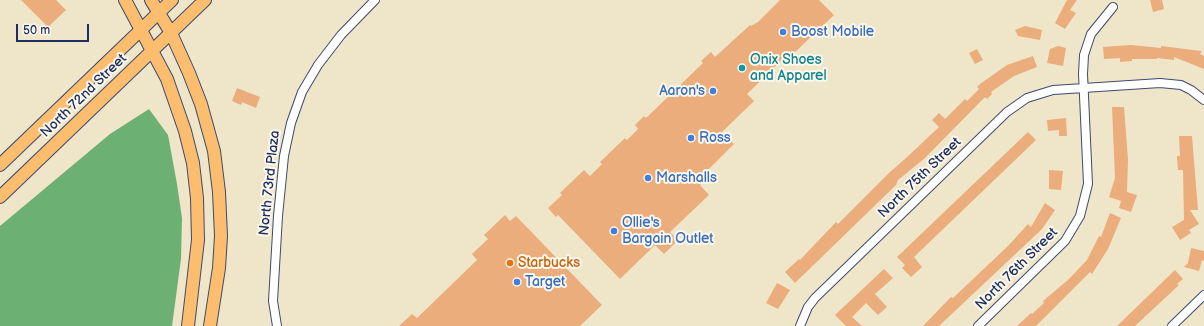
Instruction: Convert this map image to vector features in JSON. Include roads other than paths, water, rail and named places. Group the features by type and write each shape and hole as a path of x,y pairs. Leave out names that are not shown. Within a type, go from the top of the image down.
{"main road":[{"path":"125,0 142,29 167,79 178,108 190,150 195,176 198,240 188,326"},
{"path":"151,0 171,34 199,98 216,159 221,236 210,326"},
{"name":"North 72nd Street","path":"0,165 172,0"},
{"name":"North 72nd Street","path":"1,193 171,34 205,0"}],"street":[{"name":"North 73rd Plaza","path":"277,326 273,301 278,216 284,156 291,123 302,92 322,59 340,35 376,0"},
{"name":"North 76th Street","path":"978,326 1065,241 1080,216 1088,184 1083,66 1087,45 1099,22 1113,7"},
{"name":"North 75th Street","path":"800,326 808,307 815,298 1014,106 1042,92 1160,83 1177,84 1191,90 1204,100"},
{"path":"1174,325 1204,295"}],"place":[{"name":"Boost Mobile","path":"783,32"},
{"name":"Onix Shoes and Apparel","path":"742,68"},
{"name":"Aaron's","path":"713,91"},
{"name":"Ross","path":"691,138"},
{"name":"Marshalls","path":"648,178"},
{"name":"Ollie's Bargain Outlet","path":"614,231"},
{"name":"Starbucks","path":"510,263"},
{"name":"Target","path":"517,282"}]}
